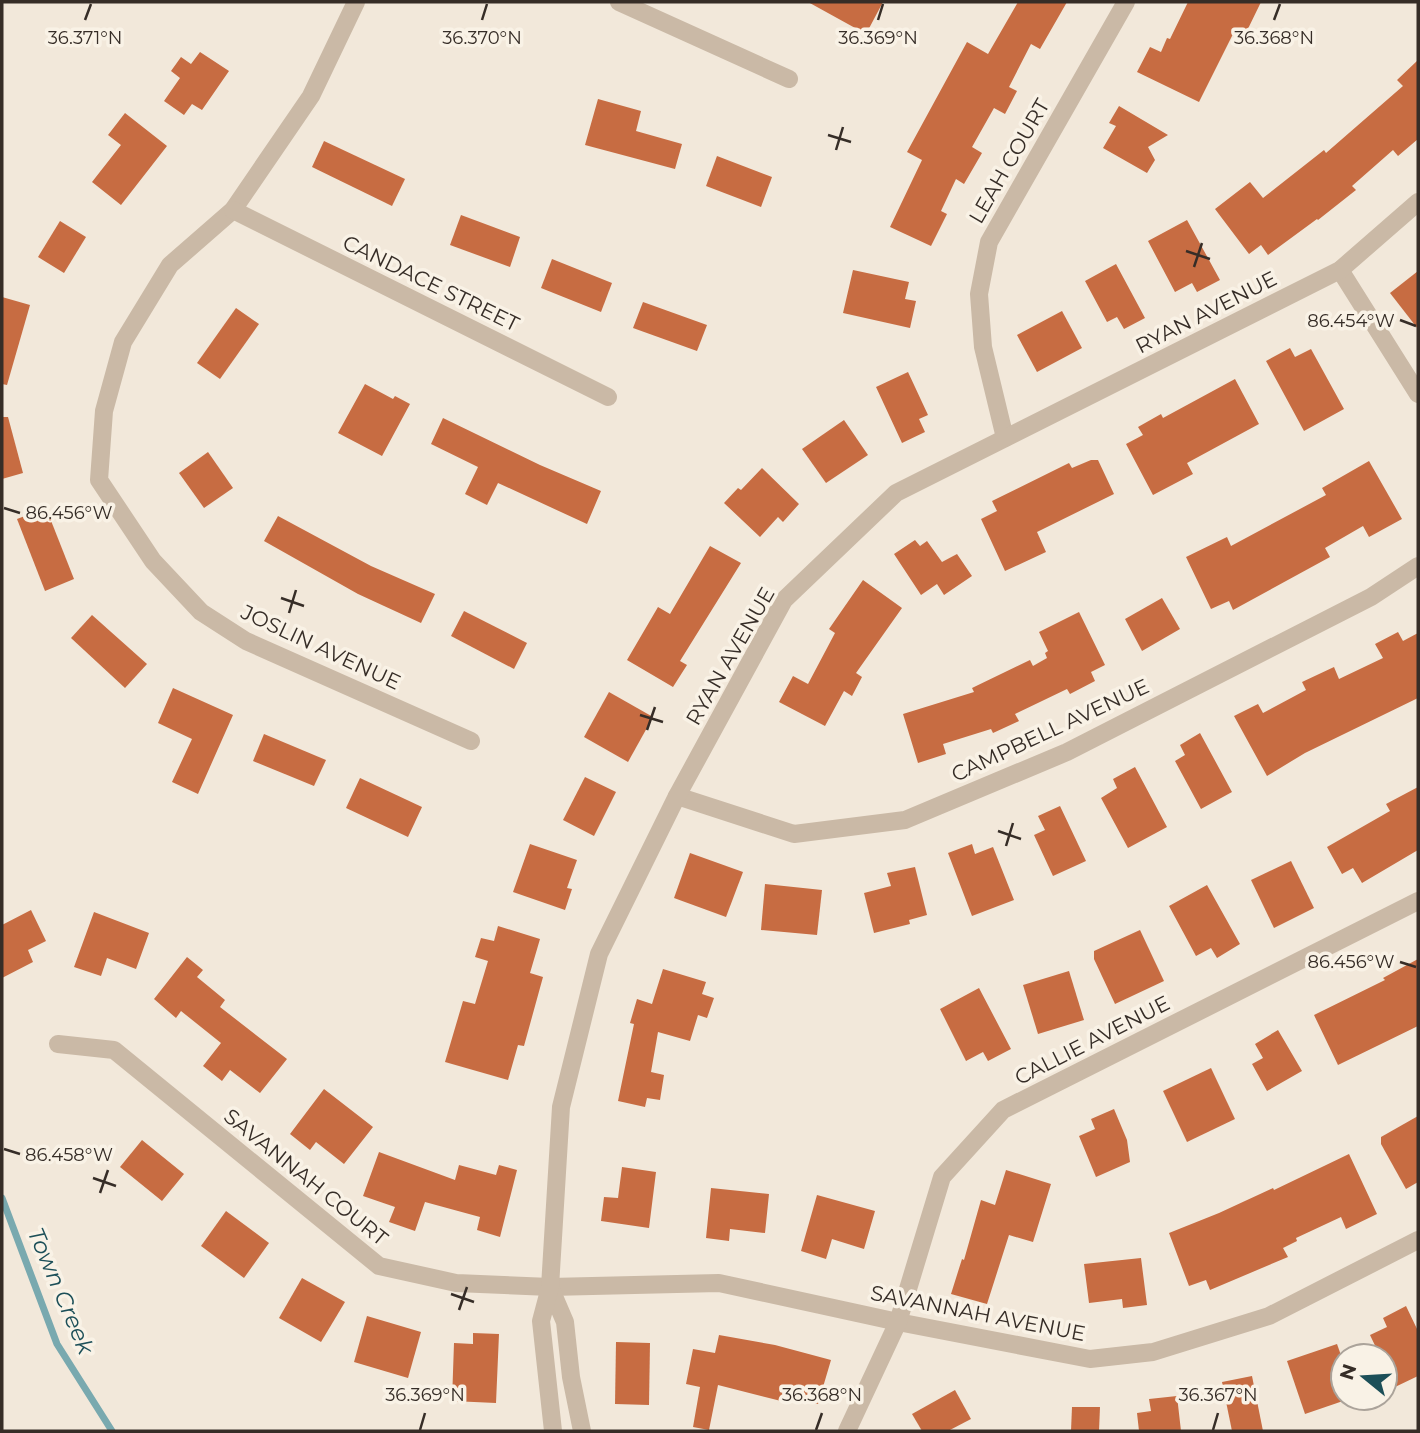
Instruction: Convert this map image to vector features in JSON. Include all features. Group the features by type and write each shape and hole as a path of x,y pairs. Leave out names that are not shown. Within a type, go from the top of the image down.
{"street":[{"name":"JOSLIN AVENUE","path":"356,2 311,96 233,211 170,265 123,342 104,411 99,480 153,561 201,612 246,641 471,741"},
{"path":"619,2 789,79"},
{"name":"LEAH COURT","path":"1006,438 983,347 979,294 989,243 1126,2"},
{"name":"RYAN AVENUE","path":"553,1431 541,1321 550,1287 561,1107 599,954 677,796 784,600 896,493 1340,270 1418,202"},
{"name":"CANDACE STREET","path":"233,211 608,397"},
{"path":"1340,270 1418,394"},
{"name":"CAMPBELL AVENUE","path":"677,796 794,834 905,820 1067,752 1371,597 1418,566"},
{"name":"CALLIE AVENUE","path":"846,1431 898,1322 942,1177 1003,1110 1418,901"},
{"name":"SAVANNAH COURT","path":"58,1044 114,1050 379,1266 456,1283 550,1287"},
{"name":"SAVANNAH AVENUE","path":"550,1287 719,1283 898,1322 1090,1359 1153,1352 1269,1316 1418,1240"},
{"name":"RYAN AVENUE","path":"550,1287 565,1322 571,1377 582,1431"}],"building":[{"path":"808,2 883,2 866,34"},
{"path":"1018,2 1067,2 1040,49 1031,44 1009,87 1017,91 1005,114 994,108 972,147 982,153 964,184 956,179 941,211 947,214 931,246 890,227 922,160 907,152 967,42 988,54"},
{"path":"1188,2 1261,2 1243,39 1233,34 1199,102 1137,72 1150,47 1161,52"},
{"path":"200,52 229,71 202,110 192,104 184,115 164,101 180,78 171,71 181,57 191,64"},
{"path":"1418,60 1418,139 1398,156 1393,150 1352,186 1356,190 1268,255 1261,245 1249,254 1215,209 1250,182 1263,198 1324,150 1326,153 1403,86 1397,80"},
{"path":"598,99 641,111 636,131 682,144 675,169 585,145"},
{"path":"1119,106 1168,135 1148,147 1155,160 1147,173 1103,148 1116,126 1109,123"},
{"path":"125,113 167,146 121,205 92,182 121,145 108,135"},
{"path":"324,141 405,179 392,206 312,167"},
{"path":"717,156 772,177 761,207 706,186"},
{"path":"461,215 520,237 510,267 450,245"},
{"path":"1187,220 1220,280 1197,292 1192,283 1175,292 1148,241"},
{"path":"60,221 86,237 64,273 38,257"},
{"path":"552,259 612,283 601,312 541,288"},
{"path":"1116,264 1145,318 1124,329 1117,317 1107,322 1085,281"},
{"path":"853,270 909,282 905,299 916,301 910,328 843,313"},
{"path":"1418,271 1418,329 1390,293"},
{"path":"2,297 30,305 7,385 2,384"},
{"path":"643,302 707,325 697,351 633,328"},
{"path":"236,308 259,324 220,379 197,363"},
{"path":"1062,311 1082,348 1037,372 1017,335"},
{"path":"1290,348 1295,357 1311,349 1344,409 1304,431 1266,361"},
{"path":"908,372 928,415 919,419 925,432 902,443 876,387"},
{"path":"1235,379 1259,424 1187,463 1193,474 1153,495 1126,444 1143,435 1138,427 1161,414 1163,418"},
{"path":"365,384 393,399 395,396 410,404 382,456 338,433"},
{"path":"2,417 8,417 23,473 2,479"},
{"path":"443,418 601,491 587,524 498,483 487,505 465,494 478,467 431,444"},
{"path":"844,420 868,455 826,483 802,449"},
{"path":"208,452 233,488 204,508 179,473"},
{"path":"1098,460 1114,494 1037,532 1046,552 1005,571 981,519 997,511 992,501 1069,463 1072,468"},
{"path":"1369,461 1402,519 1369,537 1363,526 1325,548 1330,557 1233,610 1229,601 1211,609 1186,557 1227,537 1231,546 1326,495 1322,488"},
{"path":"762,468 799,504 783,522 778,517 760,537 724,503"},
{"path":"46,508 74,579 45,591 17,519"},
{"path":"278,516 371,566 435,594 421,623 358,594 264,541"},
{"path":"915,540 920,546 927,541 942,562 957,554 972,576 944,595 937,584 921,595 894,554"},
{"path":"710,546 741,563 680,661 687,665 673,687 627,660 658,607 670,614"},
{"path":"863,580 902,608 856,673 862,677 852,696 844,691 825,726 779,702 793,676 808,684 835,633 829,629"},
{"path":"1162,598 1180,629 1142,651 1125,619"},
{"path":"464,611 527,643 514,669 451,636"},
{"path":"1079,612 1105,665 1091,672 1095,681 1070,694 1067,689 1015,714 1019,721 993,733 991,729 943,744 946,754 918,763 903,714 974,692 972,688 1030,660 1033,666 1047,658 1045,653 1048,651 1039,632"},
{"path":"92,615 147,664 125,688 71,638"},
{"path":"1398,632 1403,641 1418,633 1418,698 1305,753 1267,776 1234,716 1258,704 1263,713 1306,690 1302,682 1334,667 1339,679 1383,658 1375,644"},
{"path":"173,688 233,715 198,794 172,782 192,739 158,723"},
{"path":"609,692 653,717 628,762 584,737"},
{"path":"1200,733 1232,792 1201,809 1175,761 1185,755 1180,745"},
{"path":"264,734 326,760 314,786 253,761"},
{"path":"1135,767 1167,827 1128,848 1101,798 1117,788 1113,779"},
{"path":"585,777 616,792 594,836 563,820"},
{"path":"360,778 422,807 408,837 346,808"},
{"path":"1418,787 1418,850 1362,883 1353,868 1342,874 1327,847 1390,811 1386,804"},
{"path":"1060,806 1086,861 1053,876 1034,835 1045,830 1038,816"},
{"path":"530,844 577,860 567,888 572,889 565,910 513,892"},
{"path":"972,844 975,854 993,847 1014,900 972,916 948,853"},
{"path":"690,853 743,872 726,917 674,898"},
{"path":"1291,861 1314,908 1274,928 1251,880"},
{"path":"915,867 927,915 909,920 910,924 874,933 864,893 891,886 887,873"},
{"path":"765,884 822,890 817,935 761,930"},
{"path":"1207,885 1240,944 1217,958 1211,948 1196,956 1169,906"},
{"path":"31,910 46,941 28,950 33,962 2,978 2,925"},
{"path":"94,912 149,933 136,969 107,958 101,976 74,967"},
{"path":"498,926 540,939 530,973 543,977 524,1046 518,1045 508,1080 445,1062 463,1001 475,1004 488,961 475,957 481,938 494,941"},
{"path":"1140,930 1164,981 1115,1004 1094,959 1094,951"},
{"path":"187,957 203,970 197,977 225,1000 220,1007 287,1059 260,1093 230,1070 222,1081 203,1066 221,1043 181,1011 176,1018 154,999"},
{"path":"1418,959 1418,1026 1338,1065 1314,1015 1385,980 1383,978"},
{"path":"663,969 706,982 702,994 714,998 707,1018 698,1015 690,1041 658,1032 651,1072 664,1075 660,1100 647,1098 645,1107 618,1101 634,1024 630,1023 637,999 652,1004"},
{"path":"1069,971 1084,1020 1038,1034 1023,985"},
{"path":"979,988 1011,1049 988,1061 983,1052 966,1061 940,1009"},
{"path":"1278,1030 1302,1071 1267,1091 1252,1064 1263,1058 1255,1044"},
{"path":"1211,1068 1235,1119 1187,1142 1163,1091"},
{"path":"324,1089 373,1127 344,1164 316,1142 310,1150 290,1134"},
{"path":"1114,1109 1127,1140 1130,1162 1096,1177 1079,1136 1095,1129 1091,1119"},
{"path":"1418,1116 1418,1182 1406,1189 1381,1144 1381,1137"},
{"path":"142,1140 184,1174 162,1201 120,1167"},
{"path":"379,1152 455,1180 459,1165 496,1175 499,1165 517,1170 500,1237 477,1230 480,1217 425,1202 415,1231 389,1222 395,1207 363,1196"},
{"path":"1349,1154 1377,1214 1346,1229 1341,1217 1296,1238 1297,1241 1283,1248 1288,1257 1210,1290 1206,1280 1189,1286 1169,1233 1273,1188 1274,1190"},
{"path":"622,1167 656,1172 649,1228 601,1221 604,1197 618,1198"},
{"path":"1006,1170 1051,1184 1033,1242 1009,1235 987,1304 951,1294 981,1200 995,1205"},
{"path":"711,1188 769,1194 765,1233 730,1229 729,1241 706,1238"},
{"path":"817,1195 875,1211 864,1249 832,1239 826,1259 801,1251"},
{"path":"226,1211 269,1243 244,1278 201,1246"},
{"path":"1141,1258 1147,1305 1123,1308 1122,1299 1089,1303 1084,1264"},
{"path":"302,1278 345,1302 321,1342 279,1318"},
{"path":"1406,1306 1418,1331 1418,1376 1399,1385 1399,1342 1373,1342 1370,1335 1387,1327 1383,1318"},
{"path":"367,1316 421,1332 408,1378 354,1362"},
{"path":"473,1333 499,1334 496,1403 452,1401 454,1343 473,1344"},
{"path":"719,1335 775,1345 831,1360 818,1404 783,1394 781,1401 718,1385 709,1430 693,1427 700,1387 686,1384 693,1349 715,1353"},
{"path":"616,1342 650,1343 649,1405 615,1404"},
{"path":"1329,1347 1329,1406 1305,1414 1287,1361"},
{"path":"1252,1376 1263,1431 1232,1431 1222,1382"},
{"path":"955,1390 971,1419 948,1431 922,1431 912,1414"},
{"path":"1177,1396 1181,1431 1139,1431 1137,1413 1151,1411 1149,1399"},
{"path":"1072,1407 1100,1407 1099,1431 1071,1431"}],"waterway":[{"name":"Town Creek","path":"2,1198 57,1344 112,1431"}]}
